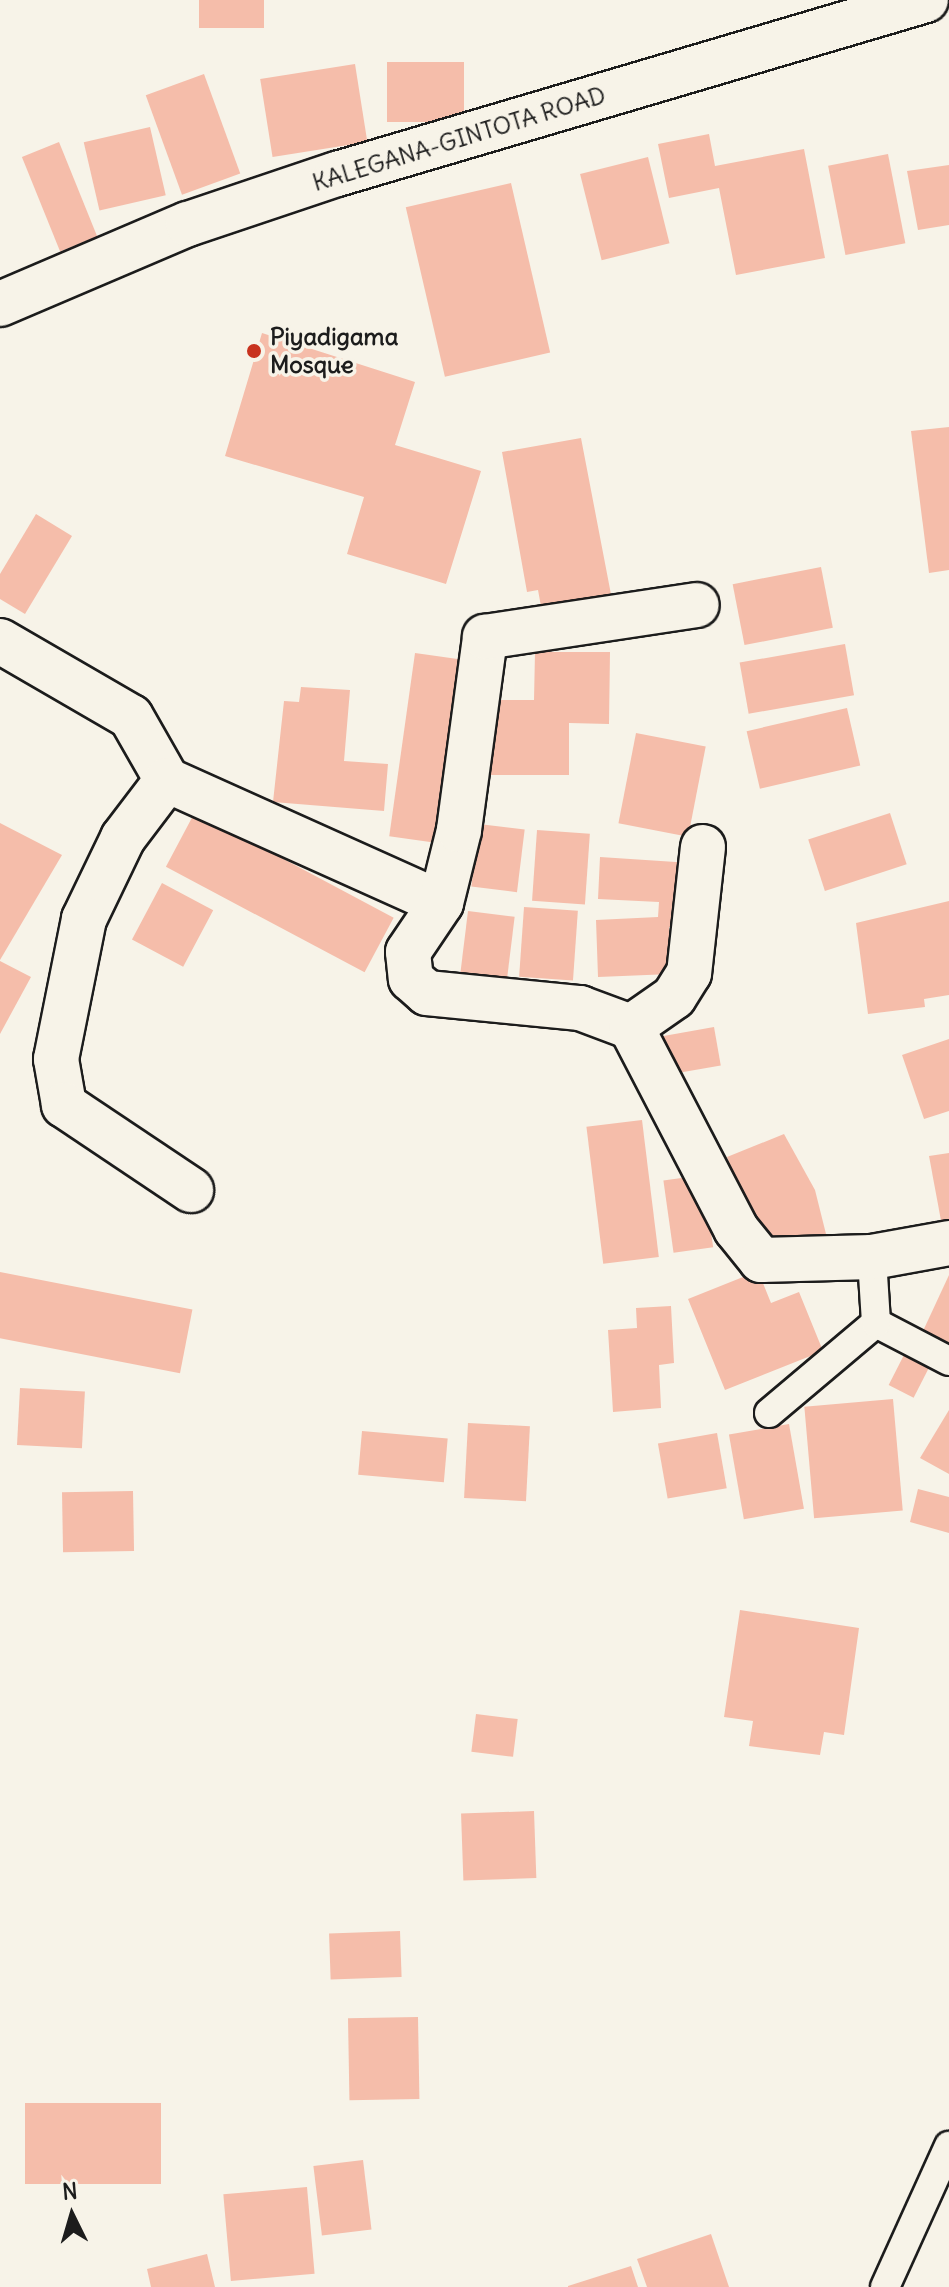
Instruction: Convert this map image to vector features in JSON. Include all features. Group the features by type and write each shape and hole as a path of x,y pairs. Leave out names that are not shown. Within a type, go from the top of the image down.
{"street":[{"name":"KALEGANA-GINTOTA ROAD","path":"0,304 188,224 337,174 926,0"},
{"path":"697,605 485,637 459,830 441,903 408,952 411,979 427,993 580,1008 631,1027 736,1229 761,1260 872,1257 949,1243"},
{"path":"0,641 131,717 167,780 441,903"},
{"path":"167,780 123,838 84,919 56,1059 64,1105 191,1190"},
{"path":"631,1027 674,997 689,973 703,847"}],"lane":[{"path":"872,1257 876,1323"},
{"path":"876,1323 949,1361"},
{"path":"769,1413 876,1323"},
{"path":"885,2287 949,2146"}],"building":[{"path":"199,0 264,0 264,28 199,28"},
{"path":"387,62 464,62 464,122 387,122"},
{"path":"355,64 367,142 273,157 260,79"},
{"path":"204,74 240,174 182,195 146,95"},
{"path":"150,127 166,195 99,211 84,142"},
{"path":"709,134 715,166 804,149 825,258 736,275 719,188 669,198 658,144"},
{"path":"59,142 97,237 60,252 22,157"},
{"path":"888,154 905,243 845,255 828,166"},
{"path":"648,157 670,243 602,260 580,174"},
{"path":"949,165 949,225 918,230 907,171"},
{"path":"511,183 550,353 445,377 406,207"},
{"name":"Piyadigama Mosque","path":"262,333 415,382 395,445 481,471 446,584 347,554 364,497 225,456"},
{"path":"949,427 949,570 929,573 911,431"},
{"path":"581,438 614,610 544,623 538,590 527,592 502,452"},
{"path":"36,514 72,536 25,614 0,599 0,574"},
{"path":"821,567 833,628 744,645 733,584"},
{"path":"845,644 854,695 749,714 740,663"},
{"path":"535,652 610,652 609,724 569,723 569,775 481,775 482,700 534,700"},
{"path":"415,653 466,660 441,843 389,836"},
{"path":"301,687 350,690 344,761 388,764 384,811 273,802 284,701 299,702"},
{"path":"847,708 860,765 760,789 747,731"},
{"path":"636,733 706,747 688,837 618,823"},
{"path":"195,812 394,918 365,972 166,867"},
{"path":"890,813 907,864 825,891 808,840"},
{"path":"0,823 62,855 0,960"},
{"path":"479,824 525,830 517,892 471,887"},
{"path":"537,830 590,834 585,905 532,901"},
{"path":"600,857 691,863 678,928 669,927 671,974 598,977 596,920 658,917 659,902 598,899"},
{"path":"162,883 213,910 183,967 132,940"},
{"path":"949,901 949,995 924,999 925,1007 868,1014 856,923"},
{"path":"524,907 578,911 573,981 519,977"},
{"path":"468,911 515,917 507,979 460,974"},
{"path":"0,961 31,977 0,1034"},
{"path":"714,1027 721,1065 668,1075 661,1036"},
{"path":"949,1039 949,1111 924,1119 902,1055"},
{"path":"642,1120 659,1257 603,1264 586,1127"},
{"path":"784,1134 815,1190 829,1246 763,1247 727,1157"},
{"path":"949,1153 949,1224 942,1226 929,1156"},
{"path":"703,1175 713,1247 674,1253 663,1181"},
{"path":"758,1271 771,1303 799,1292 823,1351 725,1390 688,1299"},
{"path":"0,1272 192,1309 180,1373 0,1338"},
{"path":"949,1275 949,1343 923,1331"},
{"path":"671,1306 674,1363 659,1365 661,1408 613,1412 608,1330 637,1328 636,1308"},
{"path":"905,1353 930,1366 914,1398 889,1385"},
{"path":"20,1388 85,1391 82,1448 17,1445"},
{"path":"893,1399 903,1511 814,1518 804,1407"},
{"path":"949,1410 949,1474 920,1458"},
{"path":"468,1423 530,1426 526,1501 464,1498"},
{"path":"789,1424 804,1509 744,1519 729,1435"},
{"path":"362,1431 448,1438 444,1482 358,1475"},
{"path":"717,1433 727,1488 668,1499 658,1443"},
{"path":"918,1489 949,1497 949,1533 910,1522"},
{"path":"133,1491 134,1551 63,1552 62,1492"},
{"path":"740,1610 859,1628 844,1735 824,1732 820,1755 749,1746 753,1721 724,1717"},
{"path":"476,1714 518,1719 513,1757 471,1752"},
{"path":"534,1811 536,1878 463,1881 461,1814"},
{"path":"400,1931 402,1977 331,1979 329,1933"},
{"path":"418,2017 419,2099 349,2100 348,2018"},
{"path":"25,2103 161,2103 161,2184 25,2184"},
{"path":"363,2160 372,2229 322,2236 313,2166"},
{"path":"307,2187 315,2274 231,2281 223,2194"},
{"path":"711,2234 729,2287 647,2287 637,2259"},
{"path":"207,2254 215,2287 151,2287 147,2269"},
{"path":"631,2266 638,2287 568,2287 568,2286"}],"place":[{"name":"Piyadigama Mosque","path":"254,351"}]}
